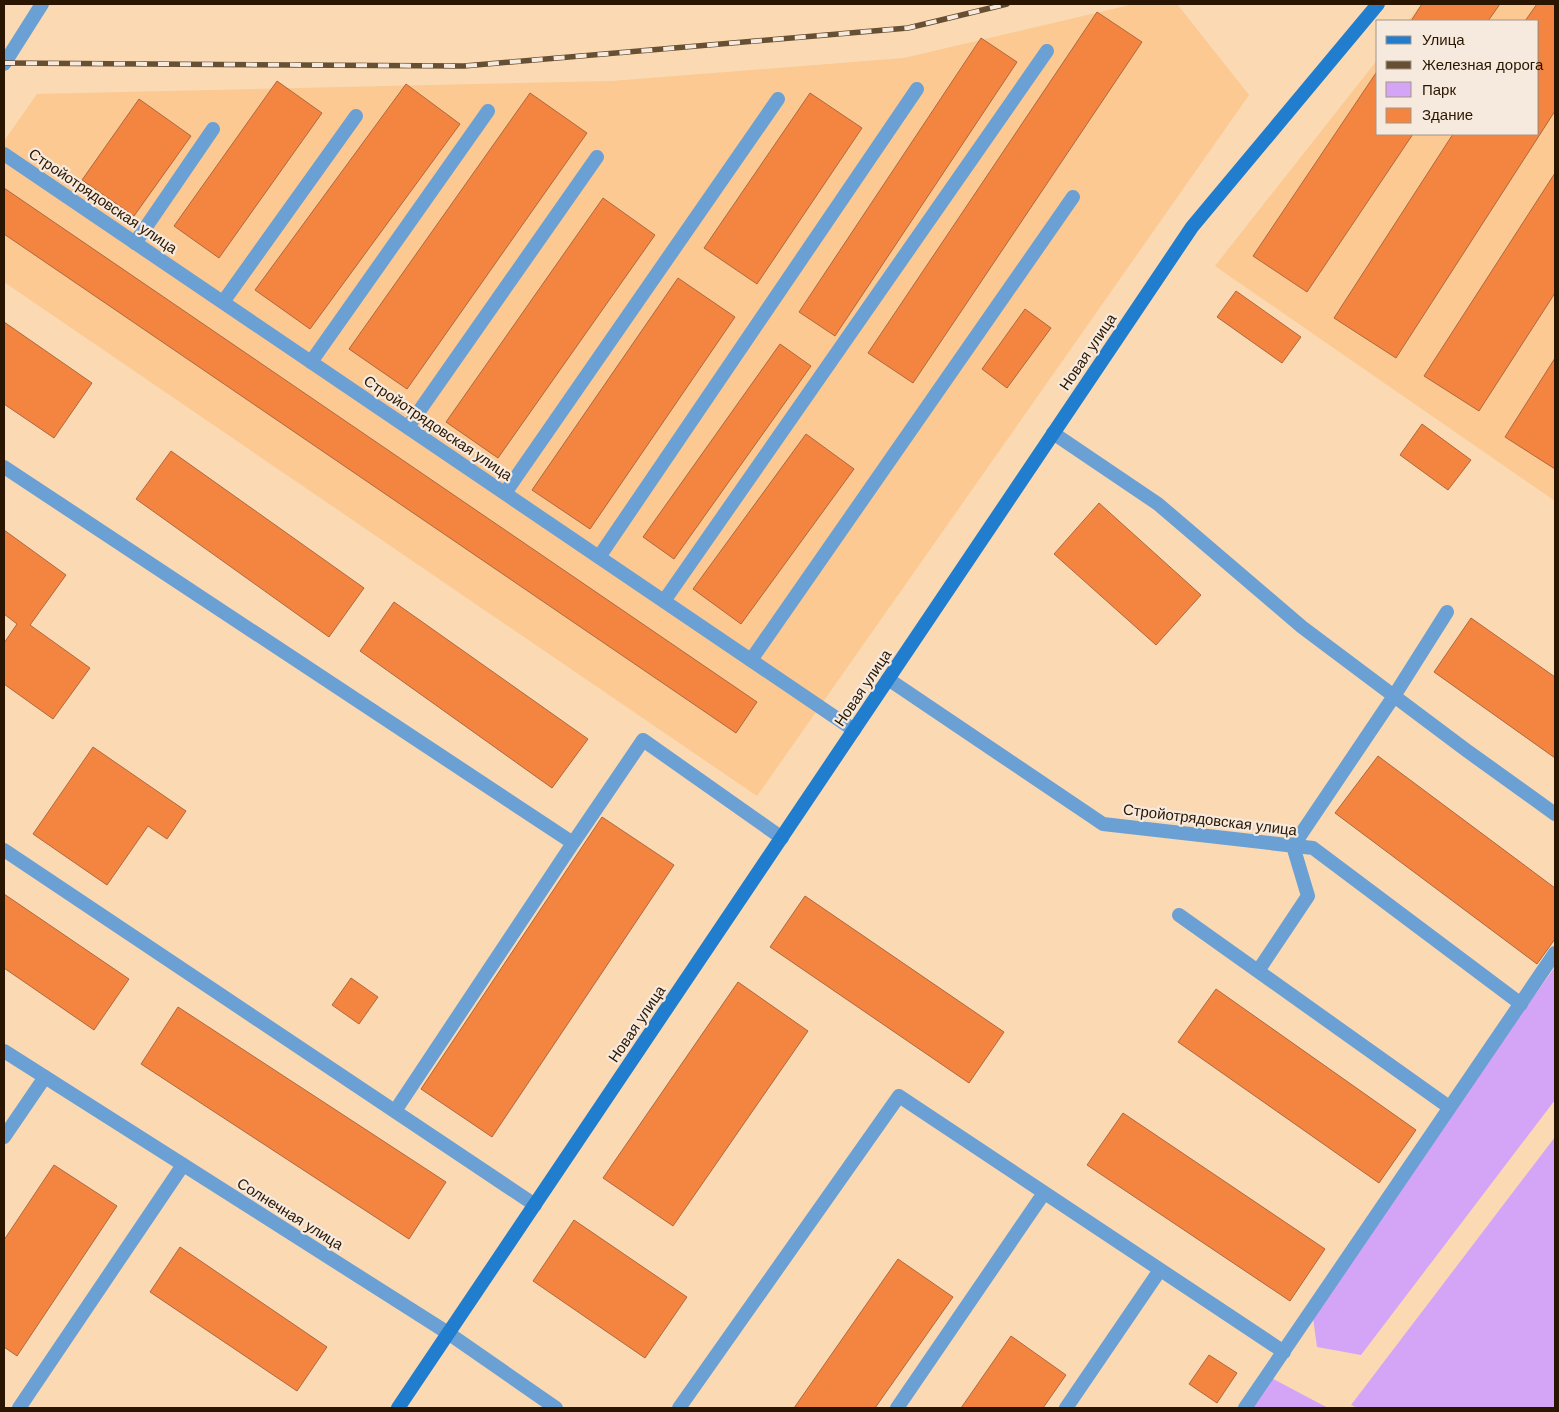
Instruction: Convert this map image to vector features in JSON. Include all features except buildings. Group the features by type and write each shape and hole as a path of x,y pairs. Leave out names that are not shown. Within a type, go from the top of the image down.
{"main road":[{"name":"Новая улица","path":"398,1408 1192,227 1378,4"}],"street":[{"path":"4,64 42,4"},
{"path":"664,601 1047,51"},
{"path":"599,557 917,89"},
{"path":"505,493 778,99"},
{"path":"311,362 488,111"},
{"path":"224,302 356,116"},
{"path":"135,243 213,130"},
{"name":"Стройотрядовская улица","path":"4,154 854,730"},
{"path":"408,427 597,157"},
{"path":"750,660 1073,197"},
{"path":"1053,434 1158,504 1302,627 1555,814"},
{"path":"4,467 573,844"},
{"path":"1258,971 1308,896 1292,846 1394,696 1446,612"},
{"name":"Стройотрядовская улица","path":"888,679 1103,824 1313,848 1520,1004"},
{"path":"395,1111 643,740 782,838"},
{"path":"4,850 535,1205"},
{"path":"1179,914 1449,1107"},
{"path":"1245,1408 1555,953"},
{"name":"Солнечная улица","path":"4,1052 448,1333 556,1408"},
{"path":"4,1137 45,1078"},
{"path":"679,1408 900,1096 1284,1352"},
{"path":"19,1408 183,1165"},
{"path":"897,1408 1044,1193"},
{"path":"1066,1408 1160,1270"}],"shaded area":[{"path":"1134,4 1177,4 1249,95 757,796 4,282 4,141 37,94 612,81 904,58"},
{"path":"1421,4 1555,4 1555,501 1215,266 1376,62 1376,135 1539,135 1539,20 1409,20"}],"green space":[{"path":"1555,967 1555,1100 1361,1355 1317,1347 1311,1303"},
{"path":"1555,1137 1555,1408 1358,1408 1351,1405"},
{"path":"1262,1373 1328,1408 1238,1408"}],"railway":[{"path":"4,63 464,66 908,28 1007,4"}]}
